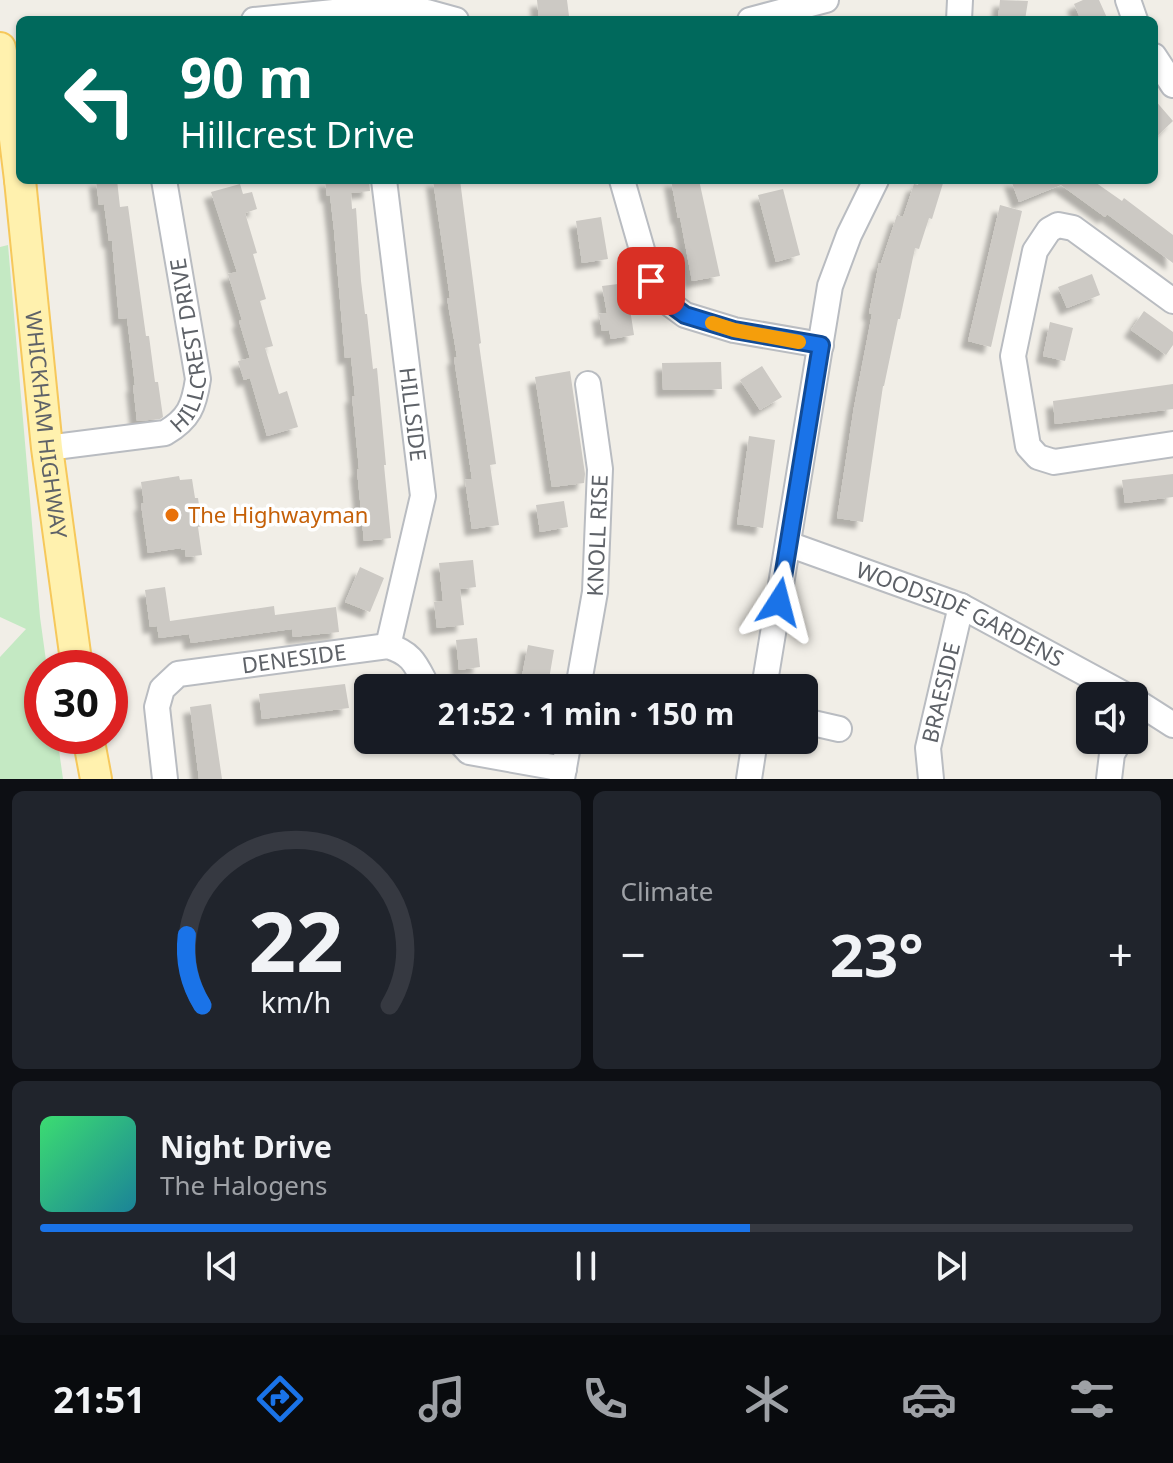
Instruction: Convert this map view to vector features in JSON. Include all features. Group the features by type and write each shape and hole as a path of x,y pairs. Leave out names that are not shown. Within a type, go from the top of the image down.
{"main road":[{"name":"WHICKHAM HIGHWAY","path":"0,48 8,82 16,147"},
{"name":"WHICKHAM HIGHWAY","path":"20,184 47,448 75,650"},
{"path":"91,754 96,779"}],"street":[{"path":"785,16 826,0"},
{"path":"341,16 427,12 442,16"},
{"path":"1158,62 1173,85"},
{"name":"HILLCREST DRIVE","path":"47,448 165,433 177,426 194,402 198,379 165,184"},
{"name":"HILLSIDE","path":"384,184 423,496 388,646"},
{"path":"623,184 651,281 666,301 685,315 734,330 821,345"},
{"path":"766,674 830,286 873,184"},
{"path":"1173,301 1073,228 1058,225 1049,230 1035,251 1013,356 1028,446 1038,457 1054,462 1173,444"},
{"name":"KNOLL RISE","path":"580,674 595,592 600,469 588,384"},
{"name":"WOODSIDE GARDENS","path":"788,544 961,606 1095,682"},
{"name":"BRAESIDE","path":"931,779 928,748 961,606"},
{"path":"388,646 402,650 412,659 420,674"},
{"name":"DENESIDE","path":"165,779 157,707 162,689 178,674 388,646"},
{"name":"WOODSIDE GARDENS","path":"1148,712 1173,725"},
{"path":"818,724 839,729"},
{"path":"478,754 563,774 567,754"},
{"path":"749,779 753,754"},
{"path":"1109,779 1112,754"}],"green space":[{"path":"8,245 45,650 24,650 24,754 60,754 63,779 0,779 0,657 26,629 0,617 0,247"}],"building":[{"path":"537,0 567,0 569,16 539,16"},
{"path":"1000,0 1028,1 1026,16 998,16"},
{"path":"1083,0 1099,0 1106,16 1079,16 1074,4"},
{"path":"1158,104 1173,121 1158,135"},
{"path":"96,184 117,184 120,207 128,206 146,336 149,336 155,382 158,382 163,417 160,419 137,421 127,318 119,319 112,241 109,241 104,204 99,205"},
{"path":"240,184 243,194 252,192 257,209 245,213 257,253 253,254 266,299 260,301 273,346 265,348 279,394 287,391 298,427 267,436 250,378 244,380 238,361 250,358 228,274 237,272 211,192"},
{"path":"326,184 369,184 370,191 351,193 352,209 356,208 361,281 373,369 377,368 391,538 364,541 351,357 345,358 334,230 330,195 327,196"},
{"path":"434,184 461,184 496,464 490,465 499,525 472,529 465,480 472,479 454,358 457,357 447,298 450,298"},
{"path":"672,184 700,184 720,276 692,281"},
{"path":"914,184 943,184 919,249 915,248 898,319 883,386 863,522 837,518 879,263 897,215 903,217"},
{"path":"1012,184 1098,184 1122,201 1124,198 1173,235 1173,263 1107,214 1105,217 1061,185 1019,202"},
{"path":"783,189 800,255 776,262 758,195"},
{"path":"1000,205 1022,211 991,347 968,341"},
{"path":"601,217 608,259 582,263 576,221"},
{"path":"1092,274 1100,295 1067,308 1058,287"},
{"path":"626,283 634,335 611,339 609,330 602,331 599,314 607,313 602,286"},
{"path":"1144,311 1173,332 1173,345 1166,355 1131,330"},
{"path":"1050,322 1073,328 1065,361 1043,356"},
{"path":"721,362 722,389 663,390 662,363"},
{"path":"762,366 782,397 760,410 740,380"},
{"path":"570,371 584,483 552,487 535,377"},
{"path":"1173,384 1173,409 1055,424 1053,401"},
{"path":"749,436 775,440 763,528 737,524"},
{"path":"1173,474 1173,497 1125,503 1122,480"},
{"name":"The Highwayman","path":"179,476 180,480 192,479 195,498 198,498 202,555 186,557 185,550 181,548 148,553 141,482"},
{"path":"564,501 568,527 540,532 536,505"},
{"path":"473,560 476,587 460,589 464,625 437,628 434,602 443,601 439,563"},
{"path":"360,567 384,578 370,612 345,602"},
{"path":"165,587 170,621 274,606 275,615 336,607 339,632 293,637 292,629 191,643 189,634 159,638 157,626 150,627 145,590"},
{"path":"477,638 480,667 459,670 456,640"},
{"path":"528,645 554,650 550,674 522,674"},
{"path":"345,684 349,708 262,719 259,694"},
{"path":"211,704 222,779 199,779 190,707"}],"slow traffic":[{"path":"712,323 799,342"}],"place":[{"name":"The Highwayman","path":"172,515"}],"route":[{"path":"651,281 666,301 685,315 734,330 821,345 779,602"}]}
